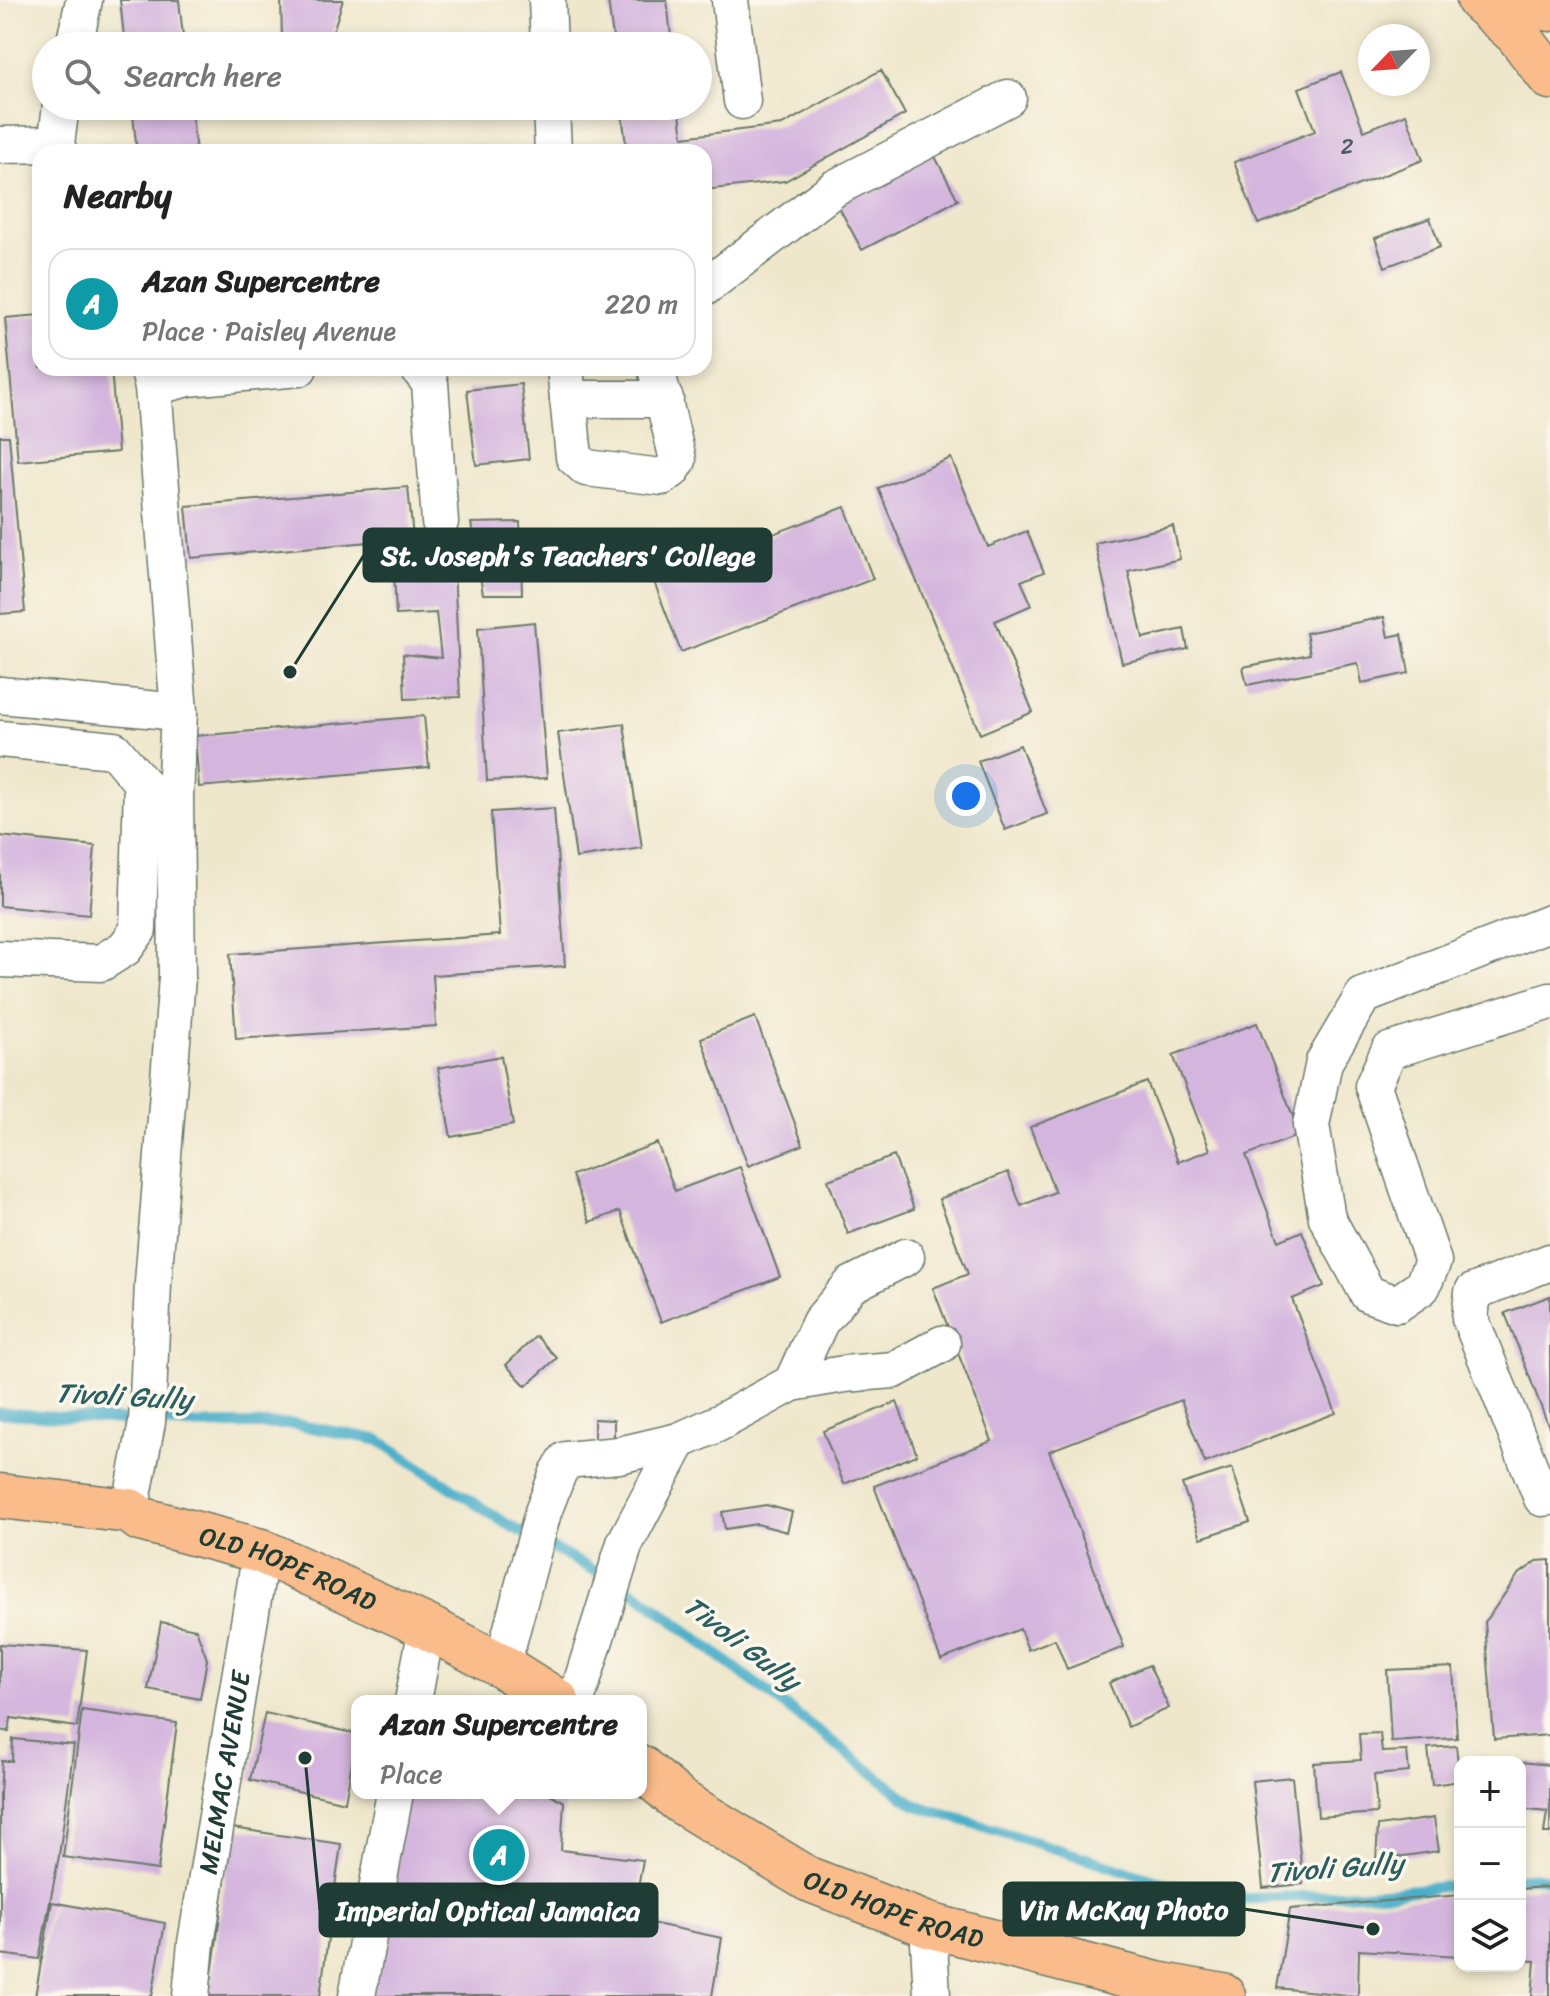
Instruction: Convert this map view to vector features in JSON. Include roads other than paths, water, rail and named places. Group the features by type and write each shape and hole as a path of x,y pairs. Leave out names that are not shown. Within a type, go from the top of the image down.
{"main road":[{"path":"1479,0 1517,34 1550,77"},
{"path":"1521,0 1550,9"},
{"name":"OLD HOPE ROAD","path":"0,1496 130,1511 140,1519 261,1551 427,1627 502,1666 548,1695"},
{"name":"OLD HOPE ROAD","path":"647,1773 680,1801 808,1879 928,1925 1134,1987 1223,1996"}],"street":[{"path":"77,32 84,0"},
{"path":"547,0 548,32"},
{"path":"730,0 742,101"},
{"path":"712,282 835,188 1008,98"},
{"path":"58,144 60,120"},
{"path":"552,120 553,144"},
{"path":"0,145 32,147"},
{"path":"130,1511 147,1422 153,1283 177,977 175,797 179,712 150,377 210,376"},
{"path":"424,376 430,383 440,522"},
{"path":"566,383 660,383 678,460 672,470 662,477 586,468 574,457 566,383"},
{"path":"0,695 179,712"},
{"path":"0,739 114,750 142,783 138,930 125,948 101,963 0,959"},
{"path":"1550,923 1363,996 1324,1062 1311,1125 1327,1218 1368,1294 1397,1304 1422,1287 1433,1261 1373,1086 1389,1051 1550,1001"},
{"path":"792,1383 820,1322 851,1285 906,1257"},
{"path":"1550,1262 1473,1292 1470,1318 1542,1498 1550,1497"},
{"path":"502,1666 543,1512 566,1460 619,1455 679,1441 792,1383 894,1370 942,1344"},
{"path":"578,1695 625,1543 679,1441"},
{"name":"MELMAC AVENUE","path":"191,1996 196,1943 261,1551"},
{"path":"414,1695 427,1627"},
{"path":"357,1996 394,1799"},
{"path":"928,1925 932,1996"}],"waterway":[{"name":"Tivoli Gully","path":"0,1413 197,1425 292,1424 379,1440 505,1523 638,1594 915,1805 1220,1900 1393,1892 1454,1886"},
{"name":"Tivoli Gully","path":"1526,1878 1550,1880"}],"place":[{"name":"St. Joseph's Teachers' College","path":"290,672"},
{"name":"Imperial Optical Jamaica","path":"305,1758"},
{"name":"Azan Supercentre","path":"499,1855"},
{"name":"Vin McKay Photo","path":"1373,1929"}]}
